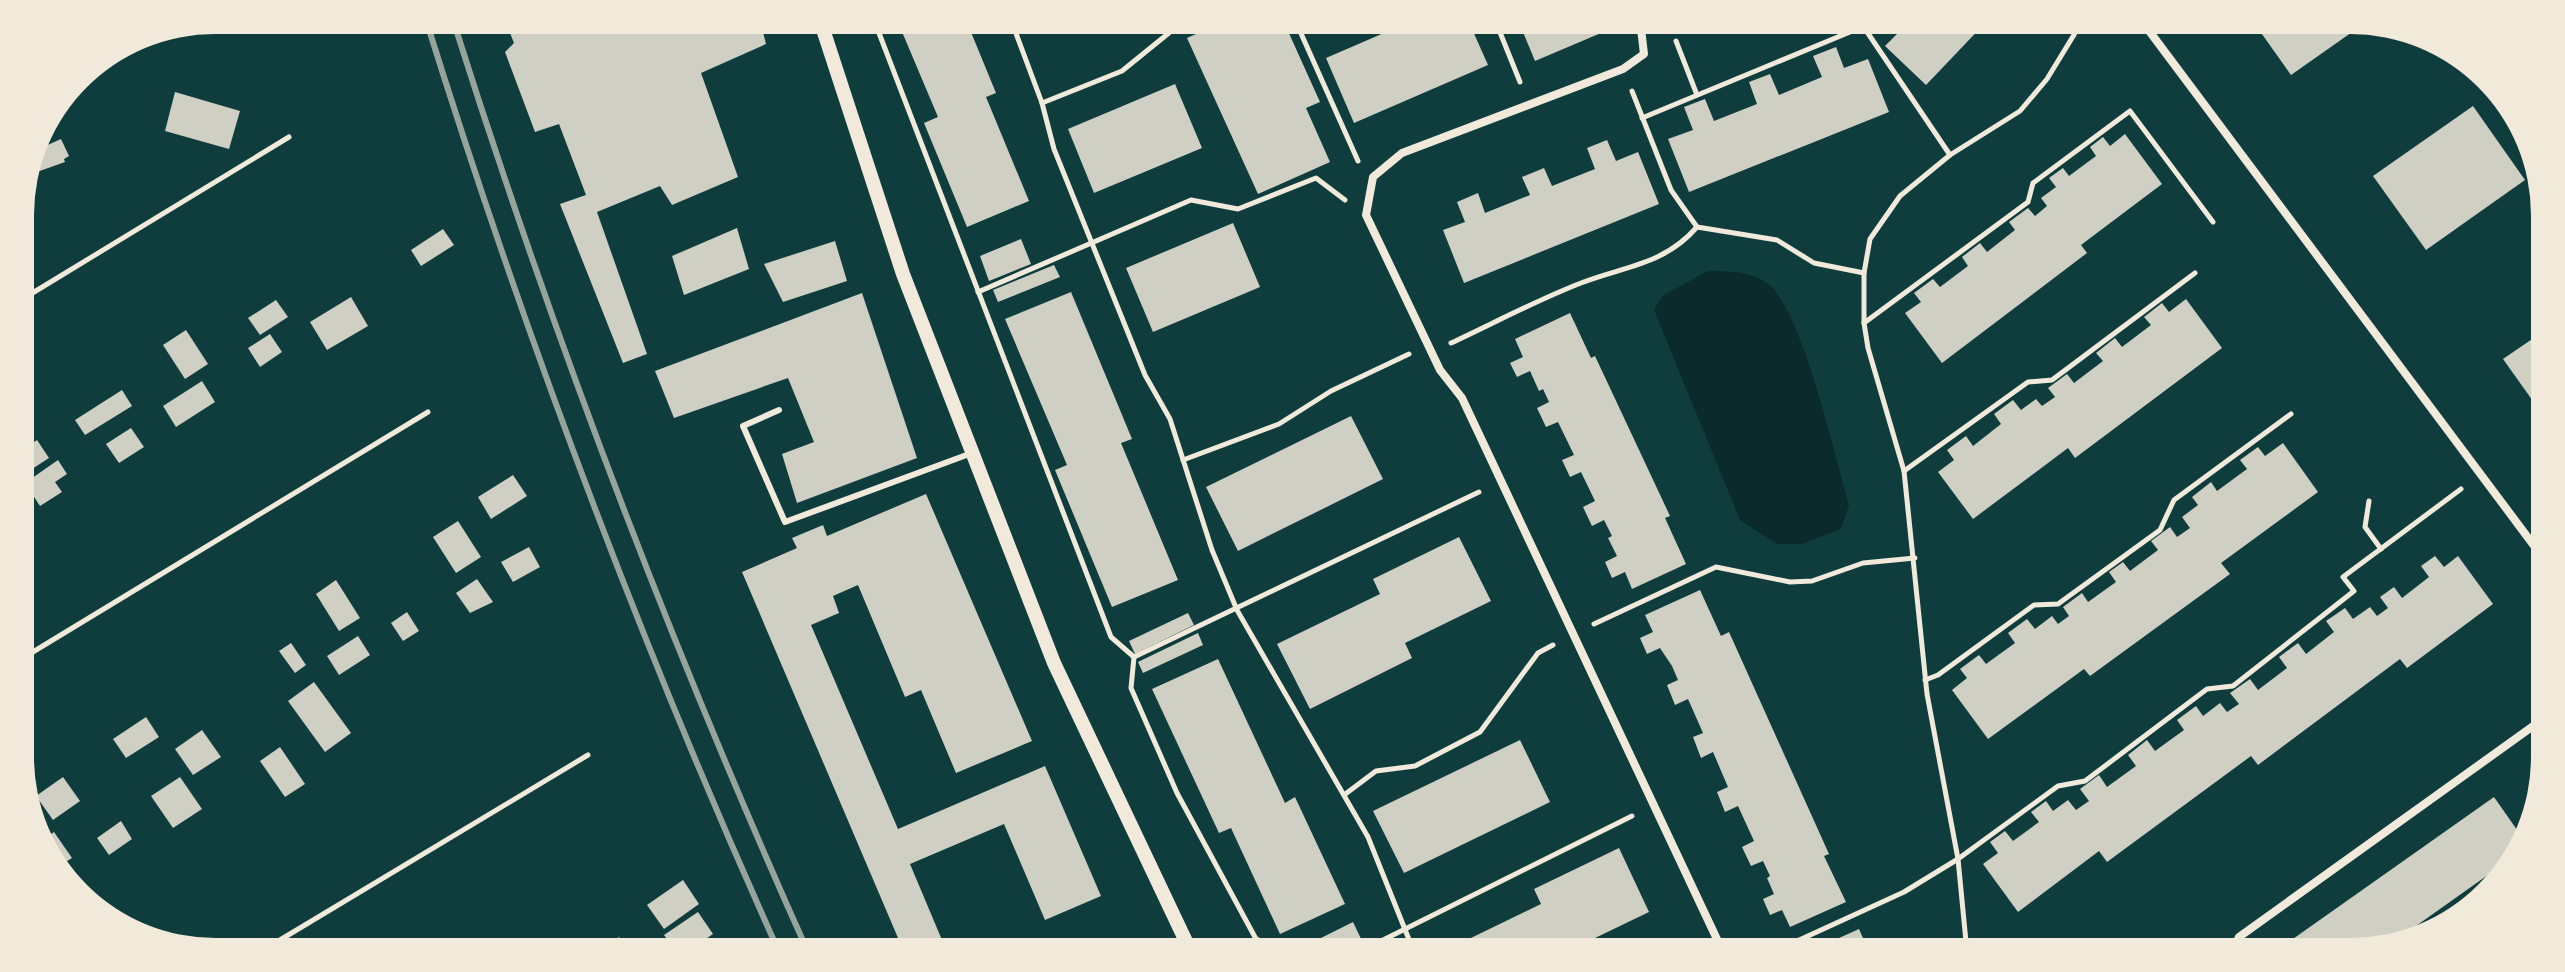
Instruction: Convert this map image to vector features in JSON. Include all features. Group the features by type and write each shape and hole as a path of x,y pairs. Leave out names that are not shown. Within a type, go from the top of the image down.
{"street":[{"path":"825,34 903,274 1054,663 1184,938"},
{"path":"1642,34 1644,54 1623,69 1402,153 1373,177 1366,215 1440,370 1462,398 1717,938"},
{"path":"2151,34 2531,542"},
{"path":"2239,938 2531,728"}],"lane":[{"path":"779,410 743,426 785,522 972,453"}],"path":[{"path":"879,34 1111,637 1134,657"},
{"path":"1016,34 1042,103 1054,149 1145,375 1170,419 1212,550 1237,610 1368,837 1408,938"},
{"path":"1042,103 1122,71 1168,34"},
{"path":"1301,34 1355,158 1373,177"},
{"path":"1501,34 1530,104"},
{"path":"1642,118 1845,34"},
{"path":"1867,34 1950,155"},
{"path":"1966,938 1958,859 1925,680 1904,471 1864,323 1864,273 1870,239 1900,196 1950,155 2020,111 2047,79 2074,34"},
{"path":"1676,41 1697,95"},
{"path":"1623,69 1671,190 1697,227 1777,240 1814,263 1864,273"},
{"path":"1864,323 2028,202 2033,183 2130,111 2213,222"},
{"path":"34,292 289,137"},
{"path":"978,292 1191,200 1238,209 1316,178 1366,215"},
{"path":"1183,461 1279,424 1331,391 1583,282 1641,267 1685,241 1697,227"},
{"path":"1904,471 2028,382 2052,380 2195,273"},
{"path":"34,651 428,412"},
{"path":"1925,680 1938,675 2034,605 2058,604 2160,530 2174,500 2291,414"},
{"path":"1804,938 1904,892 1958,859 2058,786 2085,781 2207,689 2233,686 2354,591 2343,577 2481,474"},
{"path":"1134,657 1502,481"},
{"path":"2369,501 2365,527 2381,549"},
{"path":"1344,795 1376,771 1415,766 1480,732 1538,653 1716,567 1790,582 1812,581 1863,563 1915,558"},
{"path":"1134,657 1131,688 1177,793 1255,938"},
{"path":"283,938 588,755"},
{"path":"1388,938 1655,805"}],"water":[{"path":"1708,271 1746,274 1760,279 1780,297 1816,386 1849,505 1841,529 1802,544 1777,544 1740,520 1654,310 1662,296"}],"building":[{"path":"510,34 764,34 766,44 701,73 738,177 672,205 660,186 597,212 647,354 623,363 560,204 586,195 559,124 535,132 505,52 514,43"},
{"path":"903,34 972,34 996,93 986,97 1029,201 967,227 924,123 938,117"},
{"path":"1196,34 1289,34 1320,102 1306,108 1330,162 1258,194 1187,38"},
{"path":"1382,34 1474,34 1488,65 1354,123 1326,58"},
{"path":"1524,34 1599,34 1535,61"},
{"path":"1897,34 1975,34 1926,85 1885,46"},
{"path":"2262,34 2349,34 2291,75"},
{"path":"1836,47 1844,68 1868,59 1889,112 1689,192 1668,139 1693,130 1684,107 1705,99 1714,121 1757,104 1749,82 1770,74 1779,95 1822,77 1813,56"},
{"path":"1175,84 1202,148 1094,193 1068,129"},
{"path":"175,92 240,111 229,149 165,131"},
{"path":"2473,106 2525,180 2426,250 2373,176"},
{"path":"2125,134 2162,184 2081,245 2087,253 1942,363 1905,313 1921,302 1914,293 1933,279 1940,287 1968,266 1962,257 1980,243 1987,252 2015,230 2009,222 2028,208 2035,216 2047,206 2041,198 2056,187 2049,178 2063,168 2069,176 2096,156 2090,147 2103,137 2110,146"},
{"path":"61,139 69,156 64,159 65,162 39,171 40,168 49,144"},
{"path":"1607,140 1616,161 1638,152 1659,204 1464,283 1443,230 1465,222 1457,202 1478,193 1485,213 1530,195 1522,177 1544,168 1552,186 1595,169 1587,148"},
{"path":"1233,223 1260,287 1153,332 1126,268"},
{"path":"737,228 749,269 684,295 672,256"},
{"path":"443,229 454,245 421,266 411,250"},
{"path":"1021,239 1031,264 989,281 980,256"},
{"path":"835,241 847,281 783,302 764,264"},
{"path":"1054,265 1060,277 998,302 993,290"},
{"path":"1071,292 1132,439 1121,443 1178,580 1112,607 1055,470 1067,465 1005,319"},
{"path":"862,293 917,458 797,503 782,454 814,442 788,378 674,418 655,371"},
{"path":"351,297 368,326 327,350 310,322"},
{"path":"2186,299 2222,348 2075,458 2068,448 1973,519 1938,472 1954,460 1947,450 1966,436 1973,446 2001,424 1994,414 2013,400 2021,410 2036,399 2042,406 2055,397 2048,388 2067,374 2074,383 2103,361 2096,353 2115,338 2122,347 2151,325 2144,317 2162,303 2169,312"},
{"path":"276,300 288,317 260,335 248,318"},
{"path":"1570,313 1591,358 1595,356 1670,516 1665,518 1686,564 1632,589 1625,572 1612,578 1605,562 1617,556 1608,538 1612,536 1604,520 1592,526 1583,507 1595,501 1581,472 1570,477 1562,460 1574,455 1558,422 1546,427 1537,408 1549,402 1543,389 1539,391 1530,371 1517,377 1510,363 1523,357 1515,339"},
{"path":"186,330 208,364 185,379 163,345"},
{"path":"270,334 282,352 260,367 248,348"},
{"path":"2531,340 2531,398 2503,359"},
{"path":"202,381 215,402 176,427 163,406"},
{"path":"122,390 132,406 85,435 75,420"},
{"path":"1351,416 1383,479 1238,551 1206,487"},
{"path":"131,428 144,447 119,463 106,444"},
{"path":"37,440 49,458 34,468 34,442"},
{"path":"2283,443 2318,492 2221,563 2230,574 2090,676 2084,669 1988,739 1952,690 1967,678 1960,669 1979,655 1986,664 2015,643 2008,633 2027,619 2035,629 2052,616 2058,624 2069,616 2063,607 2082,593 2088,602 2116,582 2109,572 2123,562 2130,571 2158,550 2151,541 2170,527 2177,537 2190,528 2182,517 2198,505 2192,497 2211,482 2217,491 2247,469 2240,460 2258,447 2265,456"},
{"path":"58,460 67,474 55,482 62,492 40,506 34,497 34,477"},
{"path":"513,475 527,496 491,519 478,497"},
{"path":"926,494 1032,741 956,773 921,690 905,697 858,585 833,596 839,613 811,625 898,829 1045,766 1101,896 1045,920 1004,824 910,864 941,938 898,938 742,572 797,548 792,538 823,525 827,536"},
{"path":"458,521 481,557 456,573 433,537"},
{"path":"1459,537 1491,601 1405,643 1412,658 1310,709 1277,644 1380,594 1373,579"},
{"path":"529,547 540,567 513,582 501,562"},
{"path":"2435,556 2444,567 2458,556 2493,604 2407,668 2400,659 2258,765 2251,756 2107,862 2099,851 2018,912 1983,864 1998,853 1990,842 2005,831 2013,841 2039,822 2031,812 2046,801 2053,811 2068,800 2076,810 2089,801 2080,789 2099,775 2107,787 2136,766 2128,755 2147,740 2155,751 2184,730 2177,720 2196,706 2203,716 2220,703 2227,712 2239,704 2230,693 2250,679 2258,690 2287,668 2279,657 2298,643 2306,654 2334,632 2326,621 2345,608 2353,619 2370,607 2377,616 2388,608 2380,597 2394,587 2402,598 2429,577 2421,566"},
{"path":"477,579 493,602 470,613 456,593"},
{"path":"336,580 360,618 339,631 316,594"},
{"path":"1700,590 1721,636 1729,632 1829,854 1824,856 1846,902 1790,927 1782,910 1770,915 1763,899 1774,894 1767,878 1770,876 1763,861 1751,866 1742,847 1754,841 1738,806 1725,812 1717,792 1728,787 1713,752 1701,758 1693,737 1703,733 1688,699 1675,705 1667,685 1678,680 1672,666 1660,648 1647,654 1640,638 1653,632 1645,615"},
{"path":"407,612 419,631 403,641 391,623"},
{"path":"1188,613 1194,625 1135,654 1129,641"},
{"path":"1198,633 1203,645 1143,673 1138,662"},
{"path":"358,636 370,655 339,675 327,656"},
{"path":"291,643 306,665 295,673 279,651"},
{"path":"1218,659 1285,803 1295,797 1345,904 1280,934 1231,828 1219,833 1152,689"},
{"path":"314,682 351,733 325,752 288,701"},
{"path":"146,717 159,737 126,758 113,739"},
{"path":"202,730 221,757 193,775 175,749"},
{"path":"1520,740 1550,802 1404,873 1373,811"},
{"path":"280,747 305,784 285,797 260,761"},
{"path":"63,777 80,801 53,820 38,795"},
{"path":"180,777 202,809 173,828 151,796"},
{"path":"2494,797 2516,828 2501,858 2485,877 2420,923 2385,935 2362,938 2294,938"},
{"path":"121,821 132,839 109,855 97,838"},
{"path":"54,832 72,858 67,861 52,834"},
{"path":"1619,848 1649,912 1595,938 1471,938 1541,904 1534,889"},
{"path":"683,880 699,904 664,929 647,905"},
{"path":"698,912 713,934 707,938 666,938 664,935"},
{"path":"1353,922 1361,938 1321,938"},
{"path":"1859,929 1863,938 1839,938"}],"railway":[{"path":"430,34 504,257 589,492 680,724 773,938"},
{"path":"457,34 532,257 617,491 709,723 802,938"}]}
